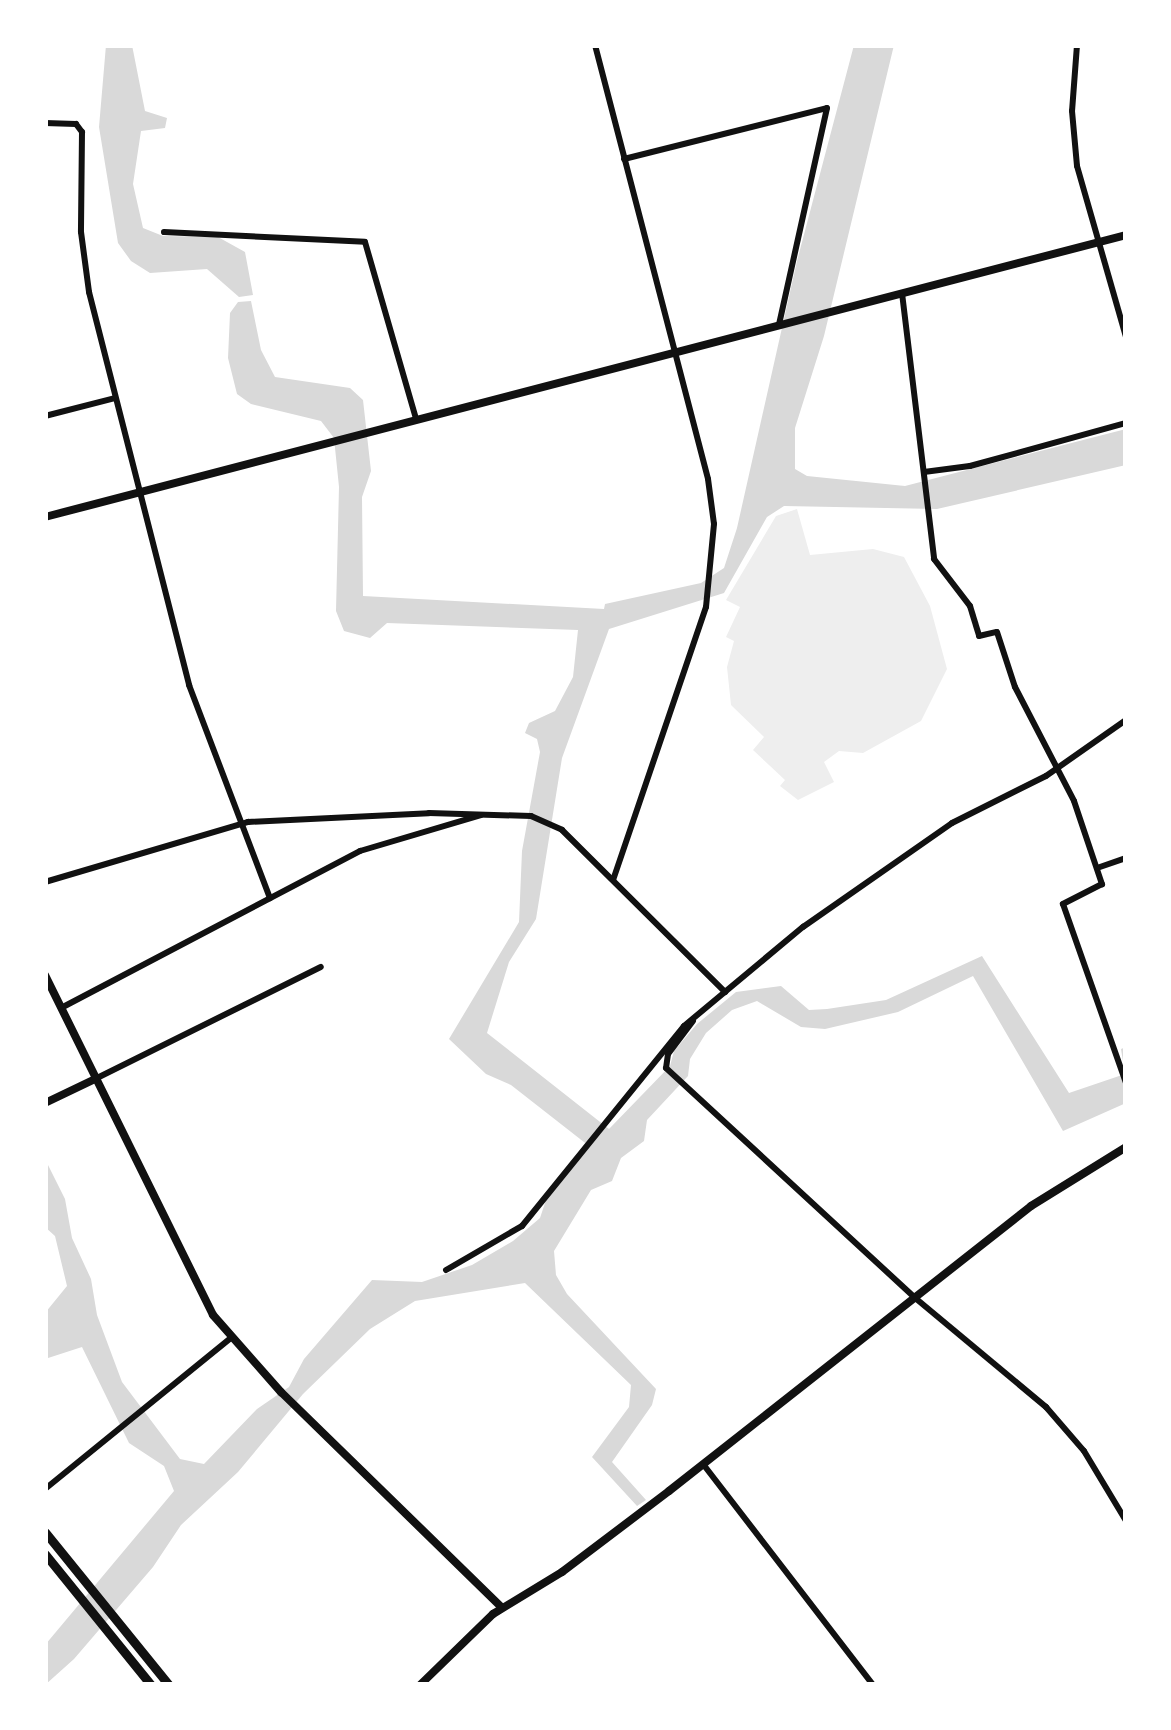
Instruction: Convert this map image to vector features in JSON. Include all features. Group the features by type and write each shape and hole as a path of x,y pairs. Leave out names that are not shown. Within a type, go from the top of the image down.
{"main road":[{"path":"45,1532 170,1685"},
{"path":"45,1554 152,1685"}],"street":[{"path":"595,45 711,496 706,607 613,880"},
{"path":"1077,45 1074,142 1126,337"},
{"path":"624,159 827,108 780,324"},
{"path":"45,123 76,124 82,132 83,261 139,492 189,685 270,898"},
{"path":"164,232 364,242 416,419"},
{"path":"45,517 1126,235"},
{"path":"902,293 940,573 970,606 979,636 997,632 1015,687 1058,768 1097,868 1102,884 1098,890 1063,904 1126,1083"},
{"path":"45,416 116,398"},
{"path":"924,475 1126,423"},
{"path":"446,1270 522,1226 585,1143 699,1014 725,992 883,867 952,823 1058,768 1126,720"},
{"path":"61,1008 367,848 434,833 486,813"},
{"path":"45,882 241,823 486,813 530,816 551,823 725,992"},
{"path":"1097,868 1126,858"},
{"path":"45,1103 321,967"},
{"path":"45,975 196,1287 230,1338 502,1607"},
{"path":"699,1014 668,1054 666,1068 914,1297 1060,1422 1126,1521"},
{"path":"421,1685 502,1607 562,1572 1031,1206 1126,1147"},
{"path":"45,1489 119,1434 230,1338"},
{"path":"703,1464 873,1685"}],"shaded area":[{"path":"106,45 132,45 145,111 167,118 165,128 141,131 133,184 143,228 163,236 218,237 245,252 253,295 239,297 207,269 150,273 131,261 118,243 99,127"},
{"path":"854,45 894,45 824,336 795,428 795,469 807,476 905,486 1126,429 1126,465 937,509 784,506 767,517 724,593 609,629 562,758 536,919 509,962 487,1033 609,1129 670,1066 674,1051 697,1024 736,992 781,986 809,1010 827,1009 886,1000 982,956 1069,1093 1125,1074 1121,1049 1126,1047 1126,1103 1063,1131 973,976 898,1012 825,1029 801,1027 757,1001 732,1010 706,1033 690,1059 688,1076 647,1120 644,1141 621,1158 612,1181 591,1190 554,1251 556,1275 567,1294 656,1389 652,1405 612,1462 646,1500 637,1506 592,1457 629,1407 631,1385 525,1283 415,1301 370,1329 303,1394 238,1472 181,1525 153,1567 74,1659 45,1685 45,1645 174,1491 164,1466 129,1443 82,1347 45,1359 45,1313 67,1286 55,1236 45,1227 45,1159 65,1199 72,1238 91,1279 97,1315 122,1382 180,1459 204,1464 257,1409 289,1387 304,1359 372,1280 422,1282 472,1265 513,1241 540,1218 546,1200 589,1146 511,1085 486,1074 449,1039 519,922 522,851 540,752 537,739 525,733 529,723 555,711 573,677 578,630 387,623 370,638 344,631 336,611 339,487 334,438 321,421 251,404 237,394 228,358 230,313 238,302 251,301 261,350 275,377 350,388 363,400 371,471 362,497 363,596 604,609 605,604 701,583 724,568 737,528 797,261"},
{"path":"797,509 810,555 873,549 904,557 930,606 947,669 921,721 863,753 839,751 824,762 834,782 798,800 780,786 785,780 753,750 764,737 731,705 727,667 734,641 726,637 740,607 726,600 776,516"}]}
